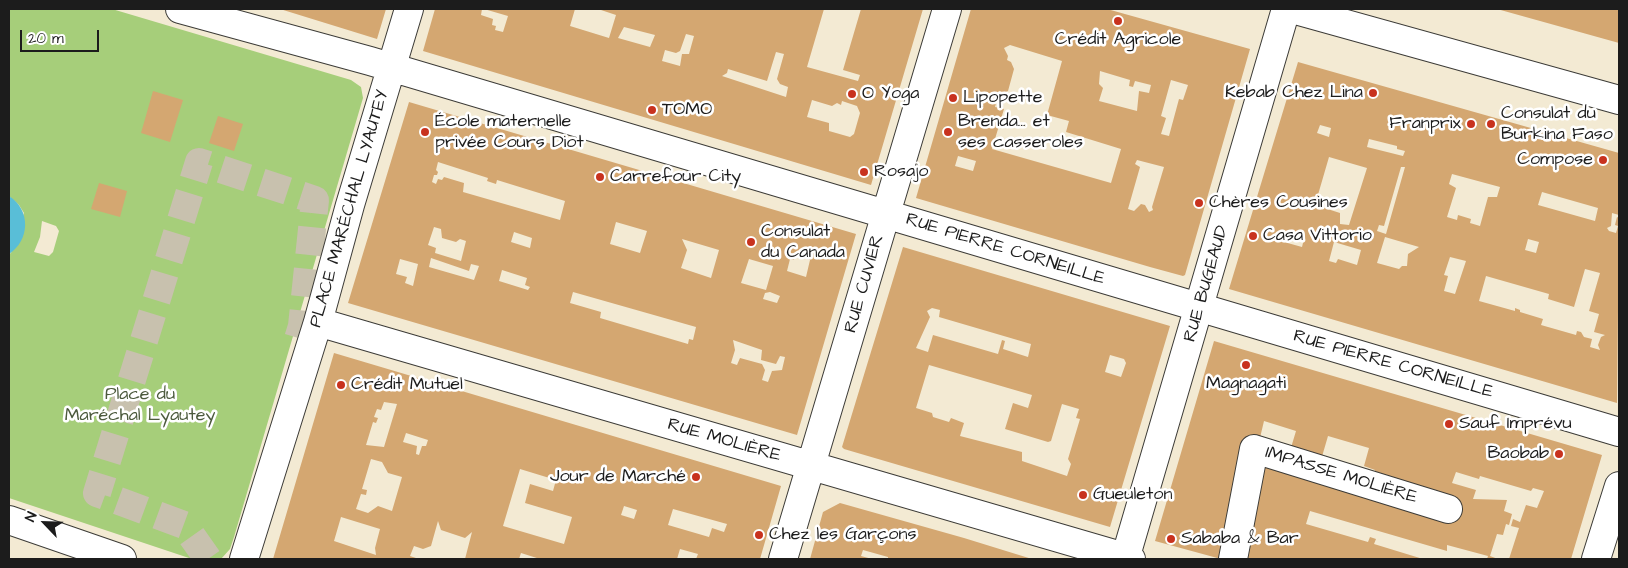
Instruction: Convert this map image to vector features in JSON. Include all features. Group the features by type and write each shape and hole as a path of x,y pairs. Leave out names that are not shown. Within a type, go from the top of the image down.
{"street":[{"name":"PLACE MARÉCHAL LYAUTEY","path":"180,9 391,68 350,205 318,322 244,559"},
{"path":"391,68 409,9"},
{"name":"RUE CUVIER","path":"783,559 946,9"},
{"name":"RUE BUGEAUD","path":"1127,559 1286,9"},
{"path":"1292,9 1619,100"},
{"name":"RUE PIERRE CORNEILLE","path":"391,68 1619,432"},
{"name":"RUE MOLIÈRE","path":"318,322 1127,559"},
{"path":"253,530 259,470 295,348"},
{"name":"IMPASSE MOLIÈRE","path":"1232,559 1254,449 1448,509"},
{"path":"1596,559 1619,486"},
{"path":"9,520 122,559"}],"green space":[{"name":"Place du Maréchal Lyautey","path":"9,9 112,9 351,80 361,87 363,98 234,537 230,549 221,559 192,559 9,498 9,254 11,253 24,213 19,205 9,196","holes":["42,221 56,226 59,231 53,252 49,256 34,252 40,237"]}],"water":[{"path":"9,196 21,209 25,225 21,241 9,254"}],"building":[{"path":"280,9 386,9 377,39"},
{"path":"435,9 482,9 481,15 493,19 492,25 496,26 495,30 503,32 508,16 484,9 575,9 570,26 609,38 616,15 598,9 824,9 807,67 858,81 860,75 843,70 861,9 923,9 871,185 423,51","holes":["624,27 655,35 650,47 618,38","686,34 694,36 689,54 682,54 680,66 662,61 665,50 676,53 680,51","776,52 784,54 777,79 780,84 788,87 786,97 722,76 727,73 728,69 767,81","812,100 832,106 837,103 841,105 842,101 857,106 860,113 854,134 850,137 829,131 829,123 807,117"]},
{"path":"971,9 1107,9 1250,49 1185,275 1183,276 916,198","holes":["1010,45 1062,61 1047,115 1069,121 1066,132 1121,149 1111,183 992,149 1004,109 995,107 999,91 1004,93 1008,91 1014,69 1011,62 1007,60 1008,56 1004,48","1100,71 1130,80 1129,86 1133,87 1135,81 1151,85 1149,93 1139,91 1137,111 1099,101 1103,88 1099,84","1171,80 1188,85 1183,100 1179,99 1169,136 1161,134 1166,118 1161,116","958,156 976,161 973,171 955,166","1137,160 1164,167 1152,207 1153,210 1149,212 1145,205 1141,204 1134,211 1128,209 1140,167 1135,164"]},
{"path":"1497,9 1619,9 1619,43"},
{"path":"1298,62 1619,153 1619,215 1612,213 1611,226 1607,228 1609,231 1616,233 1618,226 1615,225 1617,217 1619,218 1617,403 1229,289","holes":["1320,125 1331,128 1329,137 1317,133","1369,139 1397,146 1397,149 1405,151 1403,156 1367,147","1329,157 1367,168 1349,225 1340,224 1340,213 1315,205","1401,167 1405,167 1386,234 1377,231 1379,225 1384,226","1452,174 1500,187 1497,197 1488,197 1480,226 1470,223 1471,219 1458,215 1457,220 1447,217 1456,188 1449,184","1542,192 1598,208 1595,221 1538,205","1290,235 1304,239 1302,247 1284,242","1385,237 1419,247 1408,254 1407,266 1402,266 1399,269 1377,263","1528,239 1539,242 1536,253 1525,250","1334,242 1361,250 1357,265 1338,259 1336,263 1329,261","1450,257 1466,261 1455,294 1444,291 1448,276 1444,275","1585,269 1600,273 1589,311 1599,314 1594,332 1605,335 1601,337 1598,345 1600,350 1590,347 1592,339 1584,337 1581,332 1577,331 1576,335 1541,325 1543,319 1520,312 1520,310 1515,308 1515,311 1479,301 1486,276 1549,294 1548,299 1574,307"]},
{"path":"153,91 183,100 170,142 141,133"},
{"path":"409,102 856,234 797,435 348,303","holes":["438,162 488,178 487,181 496,184 497,180 565,201 560,220 463,192 464,183 444,177 442,180 438,179 436,184 432,182 434,175 437,175 438,172 436,170","616,222 647,231 640,253 610,244","434,227 441,229 442,238 456,242 460,239 466,241 461,261 435,253 436,248 428,245","514,232 532,238 530,248 511,242","682,239 719,250 711,278 681,268 687,250","795,256 810,260 806,277 787,271 790,259 794,260","431,258 469,271 471,264 479,266 474,280 429,267","400,259 418,264 413,286 405,283 407,277 396,274","749,259 773,266 766,290 741,283","502,270 527,278 525,285 530,287 528,290 499,281","573,292 696,327 693,340 689,339 688,344 600,318 601,312 570,303","770,292 780,296 777,303 763,299 765,293","733,340 762,350 761,360 776,364 780,356 785,357 782,370 772,371 768,382 762,380 765,370 762,364 740,358 737,365 731,363 735,350"]},
{"path":"218,116 243,124 234,151 209,143"},
{"path":"99,183 127,191 120,217 91,209"},
{"path":"903,247 1170,326 1110,527 842,447","holes":["932,308 940,310 939,317 1031,344 1028,357 1003,349 1005,341 1002,340 998,354 933,335 928,352 916,348 930,317 927,311","1110,355 1124,359 1126,363 1121,377 1105,372","929,365 1032,395 1028,408 1013,403 1005,429 1048,442 1051,441 1062,404 1079,409 1076,418 1080,419 1068,459 1071,464 1067,476 1022,461 1022,452 960,436 964,423 951,418 949,422 933,417 932,413 916,408"]},
{"path":"1214,341 1602,455 1571,559 1509,559 1519,528 1511,526 1513,519 1520,522 1526,505 1537,508 1544,491 1533,488 1531,491 1480,476 1479,479 1456,472 1452,483 1476,490 1473,499 1507,500 1504,511 1512,514 1509,525 1506,524 1503,535 1497,534 1490,556 1498,559 1487,559 1488,556 1447,545 1447,551 1310,511 1306,524 1368,542 1370,537 1376,539 1374,544 1423,559 1243,559 1262,464 1373,476 1375,470 1364,466 1369,448 1328,436 1321,460 1290,451 1296,431 1264,421 1221,559 1155,541"},
{"path":"334,353 781,486 760,559 696,559 698,554 680,549 677,559 540,559 521,553 519,559 465,559 472,532 465,538 441,530 438,521 431,546 423,549 414,546 410,556 419,559 273,559","holes":["384,402 397,404 384,447 366,445 373,422 376,423 378,418 374,417 377,409 381,410","406,433 428,440 426,446 422,446 419,455 416,454 417,446 403,442","371,459 382,462 388,473 402,477 392,511 378,506 368,513 356,509 361,494 366,495 367,490 362,489","520,469 556,480 553,491 530,484 525,503 572,517 564,544 503,526","624,506 637,510 634,519 621,515","673,509 727,524 724,532 712,528 709,537 668,525","341,517 380,529 375,548 376,555 334,541"]},
{"path":"840,503 1032,559 888,559 888,557 863,550 861,556 872,559 810,559 823,512"}],"tunnel":[{"path":"208,559 184,525 97,493 199,162 315,200 302,326 295,349"}],"place":[{"name":"Crédit Agricole","path":"1118,21"},
{"name":"Kebab Chez Lina","path":"1373,93"},
{"name":"O Yoga","path":"852,94"},
{"name":"Lipopette","path":"953,98"},
{"name":"TOMO","path":"652,110"},
{"name":"Franprix","path":"1471,124"},
{"name":"Consulat du Burkina Faso","path":"1491,124"},
{"name":"École maternelle privée Cours Diot","path":"425,132"},
{"name":"Brenda... et ses casseroles","path":"948,132"},
{"name":"Compose","path":"1603,160"},
{"name":"Rosajo","path":"864,172"},
{"name":"Carrefour City","path":"600,177"},
{"name":"Chères Cousines","path":"1199,203"},
{"name":"Casa Vittorio","path":"1253,236"},
{"name":"Consulat du Canada","path":"751,242"},
{"name":"Magnagati","path":"1246,365"},
{"name":"Crédit Mutuel","path":"341,385"},
{"name":"Sauf Imprévu","path":"1449,424"},
{"name":"Baobab","path":"1559,454"},
{"name":"Jour de Marché","path":"696,477"},
{"name":"Gueuleton","path":"1083,495"},
{"name":"Chez les Garçons","path":"759,535"},
{"name":"Sababa & Bar","path":"1171,539"}]}
